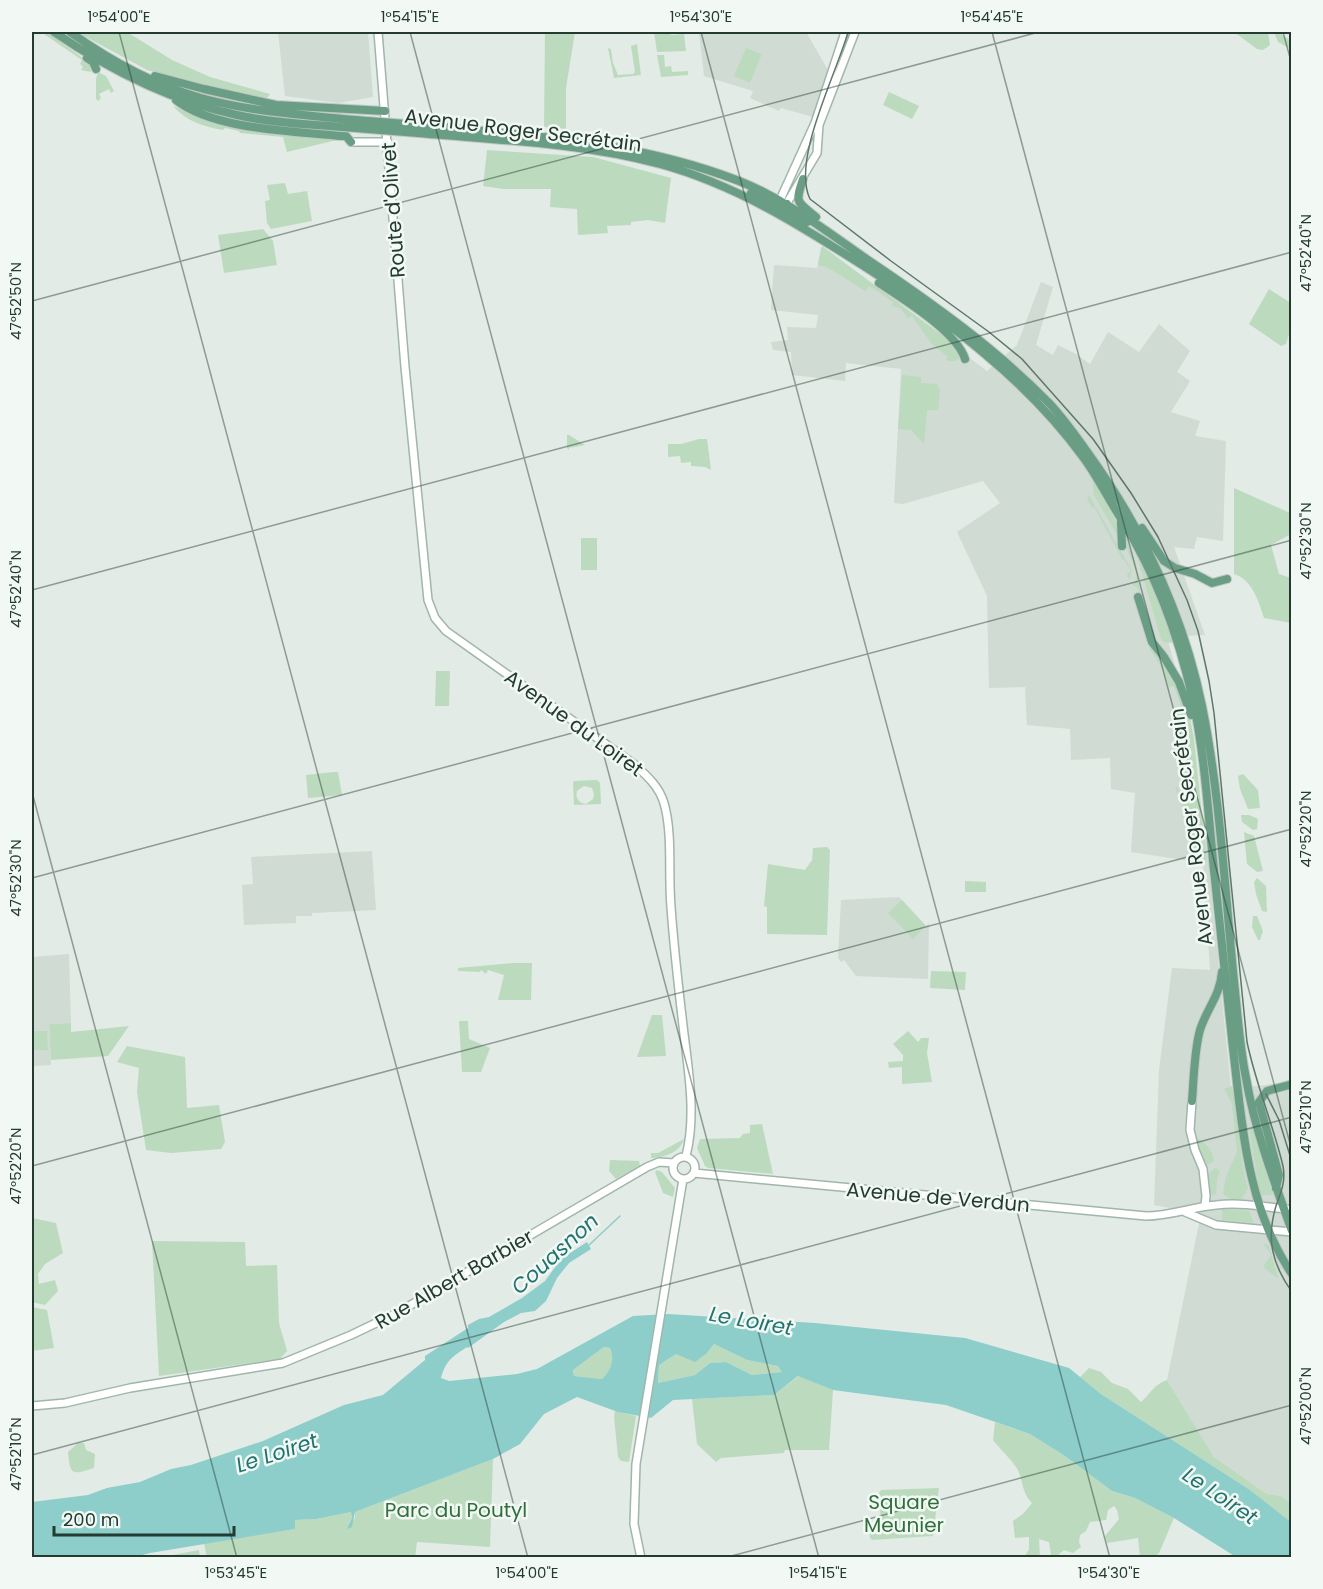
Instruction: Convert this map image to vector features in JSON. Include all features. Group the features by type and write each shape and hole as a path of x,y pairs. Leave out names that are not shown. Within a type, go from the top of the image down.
{"main road":[{"path":"53,32 63,42 93,62 96,69"},
{"name":"Avenue Roger Secrétain","path":"53,32 101,61 172,97 238,115 275,121 343,123 555,137 633,150 718,173 781,206 836,237 905,284 988,346 1044,404 1099,480 1146,561 1179,635"},
{"name":"Avenue Roger Secrétain","path":"70,32 131,69 163,84 210,100 343,123"},
{"path":"131,69 204,90 276,105 385,111"},
{"path":"172,97 188,110 212,118 241,124 346,136 351,142"},
{"name":"Avenue Roger Secrétain","path":"418,129 621,155 684,171 750,198 781,206 831,245 951,327 1072,430 1122,503 1154,561 1202,706 1214,780 1244,1068 1259,1134 1276,1188 1288,1210 1292,1232"},
{"path":"803,179 797,195 801,206 868,260"},
{"path":"781,206 784,211 836,237"},
{"path":"831,245 850,262 929,318 962,349 965,359"},
{"path":"1101,470 1123,497 1164,561 1174,568 1195,574 1212,583 1227,579"},
{"path":"1120,517 1122,546"},
{"path":"1138,597 1152,642 1179,682 1190,712 1213,859"},
{"name":"Avenue Roger Secrétain","path":"1186,659 1202,754 1244,1133 1258,1206 1279,1255 1292,1274"},
{"path":"1192,1101 1197,1041 1201,1027 1219,992 1223,956"},
{"path":"1276,1188 1279,1174 1259,1102 1267,1091 1289,1085"}],"street":[{"name":"Route d'Olivet","path":"378,32 407,389"},
{"path":"781,206 845,32"},
{"path":"781,206 803,179 817,153 819,125 855,32"},
{"path":"351,142 388,142"},
{"path":"803,151 817,153"},
{"name":"Avenue du Loiret","path":"407,389 426,596 435,618 460,642 634,764 651,779 663,802 667,820 671,908 691,1097 686,1156"},
{"path":"1192,1101 1190,1130 1203,1169 1205,1206"},
{"path":"686,1156 695,1163 694,1173 689,1178 683,1179 675,1173 674,1163 686,1156"},
{"name":"Rue Albert Barbier","path":"32,1406 65,1403 130,1388 283,1363 294,1359 397,1313 647,1167 659,1162 674,1163"},
{"name":"Avenue de Verdun","path":"694,1173 1146,1216 1218,1204 1288,1210"},
{"path":"641,1557 634,1524 636,1464 683,1179"},
{"path":"1182,1211 1216,1225 1292,1232"}],"shaded area":[{"path":"278,32 368,32 373,97 338,103 285,96"},
{"path":"699,32 806,32 828,70 813,117 781,108 779,111 750,98 753,91 704,76"},
{"path":"821,247 987,371 1017,345 1041,282 1053,287 1036,345 1053,355 1058,345 1090,364 1108,332 1139,352 1159,324 1190,351 1177,372 1190,381 1171,412 1200,421 1195,436 1226,441 1223,541 1197,537 1194,549 1174,547 1205,635 1167,637 1183,696 1207,848 1231,1089 1291,1082 1291,1504 1282,1496 1267,1494 1214,1457 1167,1380 1201,1214 1154,1205 1159,1070 1172,968 1210,970 1203,863 1131,852 1135,793 1111,789 1110,758 1071,760 1070,729 1027,725 1025,687 989,688 987,596 957,532 1000,503 983,481 903,504 894,503 901,369 846,363 845,381 792,375 791,352 773,350 771,342 788,340 787,327 816,328 818,315 771,310 774,265 817,268"},
{"path":"372,851 376,910 312,913 312,916 296,916 296,923 244,925 242,885 253,884 251,857"},
{"path":"899,897 926,926 929,923 928,979 856,976 844,960 841,962 838,958 841,900"},
{"path":"69,954 71,1023 49,1024 51,1065 32,1066 32,957"}],"green space":[{"path":"41,32 49,32 90,63 91,72 81,70 82,60"},
{"path":"77,32 127,32 172,60 210,77 270,94 267,98 212,88 147,70"},
{"path":"545,32 575,32 566,88 566,129 544,127"},
{"path":"654,32 670,32 671,35 684,34 686,51 657,52"},
{"path":"1234,32 1268,32 1270,45 1263,50 1257,49"},
{"path":"1274,32 1278,32 1291,41 1291,49 1278,42"},
{"path":"637,44 641,75 614,78 608,48 611,49 618,75 633,74 635,72 631,46"},
{"path":"746,48 762,54 750,83 734,76"},
{"path":"657,55 664,55 665,67 671,66 672,72 688,71 688,75 661,77"},
{"path":"98,72 106,76 114,91 111,93 109,89 99,94 101,98 98,101 96,99 96,79"},
{"path":"889,92 919,106 912,119 883,105"},
{"path":"173,106 197,116 341,139 287,152 283,137 209,127 190,119"},
{"path":"487,150 593,157 671,178 665,223 648,220 631,222 631,225 607,226 608,233 578,235 577,209 550,207 551,189 503,189 483,186"},
{"path":"285,183 288,194 307,191 312,221 271,229 267,223 265,201 270,200 267,185"},
{"path":"263,229 273,241 277,265 224,273 218,235"},
{"path":"822,246 957,346 962,356 954,361 945,360 948,357 931,343 912,316 908,318 900,308 891,306 893,302 869,286 865,291 827,267 818,265"},
{"path":"1269,289 1291,303 1291,328 1286,344 1281,346 1249,324"},
{"path":"902,375 921,377 921,383 937,384 940,390 938,410 927,410 924,444 911,430 898,429"},
{"path":"567,435 585,445 569,448 569,450"},
{"path":"707,439 711,470 691,466 691,462 681,463 680,456 668,457 668,444 681,444"},
{"path":"1092,478 1118,525 1120,540 1094,495"},
{"path":"1234,488 1290,513 1291,534 1271,545 1279,574 1291,578 1291,623 1264,618 1250,586 1234,574"},
{"path":"1089,495 1132,571 1129,580 1127,574 1131,571 1094,507 1092,508 1087,498"},
{"path":"1125,537 1135,561 1141,597 1138,589 1132,584 1136,580 1136,574"},
{"path":"581,538 597,538 597,570 581,570"},
{"path":"1136,552 1157,596 1173,643 1163,642 1160,636"},
{"path":"1152,647 1179,684 1189,713 1194,739 1207,861 1196,859 1189,821 1175,787 1178,787 1178,791 1187,790 1176,715 1183,712 1174,686 1169,687 1160,665 1149,648"},
{"path":"436,671 450,671 449,706 435,706"},
{"path":"338,772 342,795 308,798 306,775"},
{"path":"1243,774 1258,790 1260,808 1248,809 1240,789 1238,776"},
{"path":"597,780 600,783 601,804 574,805 574,781","holes":["584,786 592,788 593,799 586,804 577,798 577,791"]},
{"path":"1241,815 1249,815 1258,819 1257,829 1253,830 1242,822"},
{"path":"1244,832 1254,836 1263,871 1257,872 1247,864"},
{"path":"827,847 830,850 827,935 767,934 767,907 764,906 768,864 805,870 812,860 813,848"},
{"path":"1257,878 1266,886 1267,912 1262,911 1256,894 1254,882"},
{"path":"965,881 986,882 986,892 965,892"},
{"path":"902,900 926,926 913,939 888,913"},
{"path":"1253,916 1257,916 1263,931 1260,940 1252,927"},
{"path":"532,963 531,1000 498,1000 504,975 488,970 486,974 481,970 480,972 458,971 458,968"},
{"path":"931,971 966,972 965,990 930,988"},
{"path":"652,1015 662,1015 666,1056 637,1057"},
{"path":"459,1021 468,1021 469,1039 490,1048 481,1072 462,1072"},
{"path":"71,1023 71,1032 129,1026 108,1056 51,1060 49,1024"},
{"path":"34,1031 47,1031 48,1050 34,1050"},
{"path":"908,1031 918,1042 921,1038 929,1038 927,1053 932,1082 902,1084 902,1067 889,1068 888,1062 903,1061 903,1055 893,1044"},
{"path":"127,1046 185,1057 187,1108 219,1105 225,1142 221,1149 171,1153 146,1150 137,1092 139,1068 117,1062"},
{"path":"1232,1086 1248,1188 1242,1199 1230,1199 1223,1194 1226,1176 1237,1152 1232,1104 1224,1089"},
{"path":"762,1124 773,1174 705,1166 697,1148 700,1139 740,1138 743,1134 750,1133 750,1125"},
{"path":"1249,1128 1253,1128 1273,1195 1260,1195"},
{"path":"1196,1138 1208,1147 1214,1161 1207,1165 1204,1163"},
{"path":"684,1139 682,1144 671,1153 651,1158 651,1153 658,1153"},
{"path":"610,1160 639,1161 640,1166 616,1179 609,1171"},
{"path":"1216,1168 1220,1171 1216,1194 1212,1195 1207,1175"},
{"path":"657,1170 662,1172 675,1188 673,1197 663,1193 655,1172"},
{"path":"1222,1209 1249,1211 1254,1223 1222,1220"},
{"path":"32,1218 56,1223 63,1253 45,1264 38,1274 39,1284 55,1280 58,1291 45,1305 32,1302"},
{"path":"152,1241 245,1242 246,1266 277,1265 279,1323 287,1351 280,1359 159,1376"},
{"path":"1263,1243 1269,1245 1279,1279 1265,1269 1264,1265 1271,1255"},
{"path":"32,1307 47,1310 54,1348 32,1351"},
{"path":"714,1344 747,1360 778,1366 783,1372 752,1375 726,1362 710,1363 695,1375 658,1383 659,1365 676,1354 707,1353"},
{"path":"604,1347 610,1348 612,1365 602,1379 574,1376 573,1370"},
{"path":"1089,1368 1101,1372 1112,1383 1128,1389 1141,1402 1155,1387 1167,1380 1214,1457 1267,1494 1282,1496 1291,1504 1291,1523 1250,1490 1101,1394 1080,1377"},
{"path":"799,1376 833,1390 829,1450 785,1450 784,1453 721,1458 716,1462 697,1444 692,1399 774,1395"},
{"path":"615,1411 636,1416 629,1462 621,1461 618,1457"},
{"path":"995,1422 1030,1434 1065,1456 1112,1491 1135,1498 1174,1518 1159,1553 1155,1557 1140,1557 1138,1538 1107,1543 1105,1536 1119,1519 1114,1506 1108,1510 1106,1520 1090,1522 1086,1531 1080,1535 1081,1547 1073,1553 1064,1550 1057,1556 1051,1555 1049,1542 1039,1539 1040,1557 1026,1557 1029,1537 1015,1538 1013,1521 1032,1503 1026,1494 1016,1467 993,1440"},
{"path":"78,1443 84,1443 86,1450 95,1454 94,1468 81,1472 73,1472 71,1469 68,1452"},
{"name":"Parc du Poutyl","path":"493,1459 490,1547 417,1542 415,1558 207,1558 204,1543 295,1529 295,1520 316,1519 351,1512 352,1518 348,1525 355,1518 355,1512"},
{"name":"Square Meunier","path":"939,1488 933,1536 872,1540 870,1538 869,1527 881,1525 879,1493 881,1490"},
{"path":"199,1550 200,1557 162,1557"}],"water":[{"name":"Le Loiret","path":"587,1242 591,1249 569,1263 557,1278 546,1301 535,1311 521,1313 504,1322 457,1354 447,1363 441,1378 449,1381 517,1374 537,1369 633,1316 668,1314 815,1323 965,1338 1069,1368 1101,1394 1250,1490 1292,1523 1291,1557 1236,1557 1174,1518 1135,1498 1112,1491 1065,1456 1030,1434 946,1405 833,1390 798,1376 774,1395 673,1400 651,1418 618,1412 577,1397 544,1414 520,1444 493,1459 355,1512 352,1527 348,1529 352,1518 351,1512 316,1519 295,1520 295,1529 135,1557 32,1558 32,1502 88,1495 107,1488 140,1482 171,1469 191,1465 263,1441 344,1405 383,1395 425,1360 425,1356 468,1328 468,1325 489,1317 522,1298 545,1281 561,1259","holes":["714,1344 747,1360 778,1366 782,1372 752,1375 726,1362 710,1363 695,1375 658,1383 659,1365 676,1354 695,1362","604,1347 610,1348 612,1361 610,1369 602,1379 574,1376 573,1370"]}],"waterway":[{"name":"Couasnon","path":"588,1246 620,1216"}],"tram line":[{"path":"848,32 811,140 806,162 806,182 810,199 1022,359 1093,439 1131,493 1158,537 1187,600 1198,631 1214,713 1247,1042 1284,1171 1283,1186 1273,1218 1271,1240 1280,1271 1292,1292"},
{"path":"1266,1094 1279,1120 1292,1162"}]}
